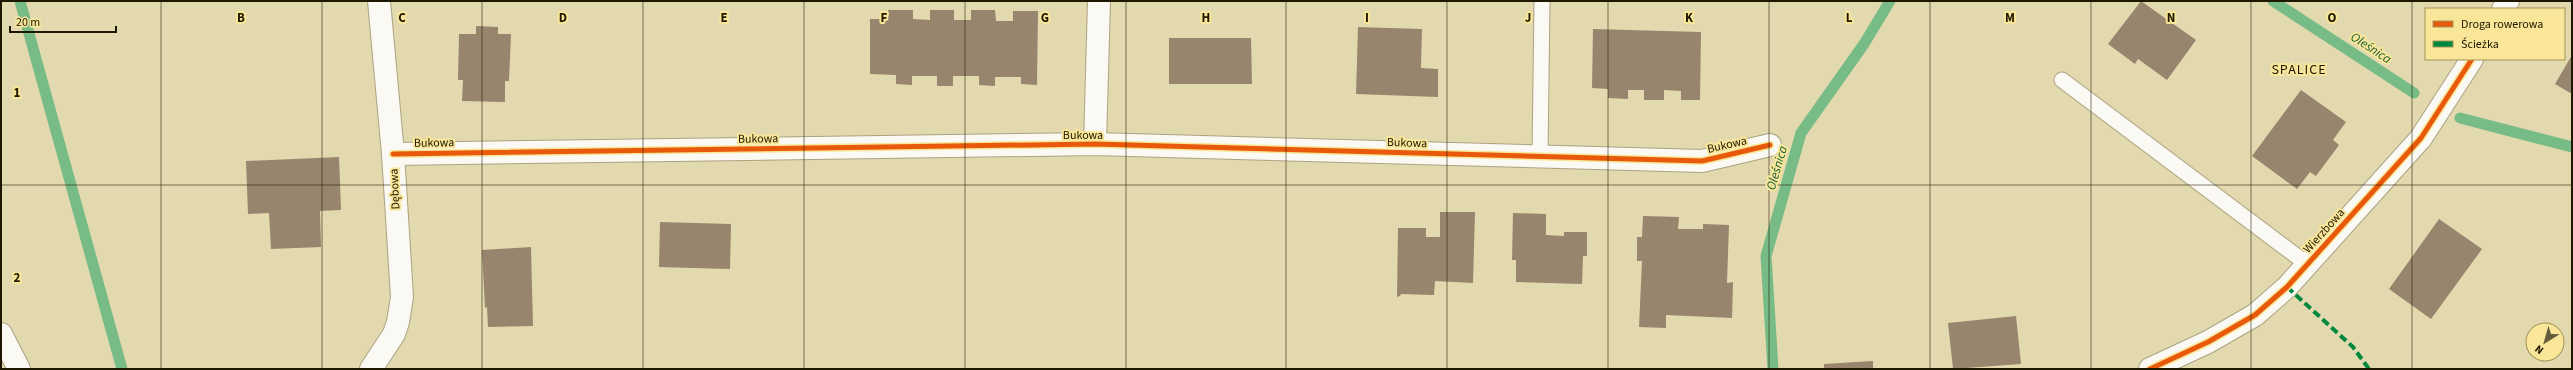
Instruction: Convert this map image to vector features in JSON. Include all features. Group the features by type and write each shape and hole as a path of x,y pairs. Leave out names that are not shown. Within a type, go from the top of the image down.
{"street":[{"name":"Dębowa","path":"371,369 394,334 398,322 402,297 393,154 379,1"},
{"name":"Bukowa","path":"1095,144 1099,1"},
{"name":"Wierzbowa","path":"2150,369 2208,342 2255,316 2287,287 2421,138 2471,60"},
{"name":"Bukowa","path":"393,154 1095,144 1702,161 1770,146"},
{"path":"1,334 19,369"}],"lane":[{"path":"1540,156 1542,1"},
{"path":"2062,80 2307,264"}],"building":[{"path":"2141,1 2196,40 2167,80 2138,59 2135,64 2108,44"},
{"path":"888,10 913,10 913,19 930,20 930,10 954,10 954,20 971,20 971,10 995,10 996,21 1013,21 1013,11 1038,11 1037,85 1021,84 1021,77 995,77 995,86 979,85 979,76 953,76 953,86 937,86 937,76 912,76 912,85 896,84 896,75 870,74 870,19 888,19"},
{"path":"476,26 498,27 498,34 511,34 509,81 505,81 505,102 462,101 463,80 458,80 459,34 476,34"},
{"path":"1358,27 1422,29 1421,68 1438,69 1438,97 1356,94"},
{"path":"1593,29 1701,32 1700,100 1681,100 1681,91 1664,90 1664,100 1644,100 1644,90 1628,90 1628,99 1608,98 1608,89 1592,88"},
{"path":"1169,38 1251,38 1252,84 1169,84"},
{"path":"2572,55 2572,94 2555,84"},
{"path":"2301,90 2346,122 2333,140 2339,145 2316,176 2310,172 2297,189 2252,156"},
{"path":"339,157 341,210 320,211 321,247 271,249 269,213 248,214 246,161"},
{"path":"1440,212 1475,212 1473,283 1435,281 1434,295 1401,294 1397,297 1398,228 1426,228 1426,237 1440,237"},
{"path":"1513,213 1546,214 1546,235 1564,236 1564,232 1587,232 1587,256 1583,256 1582,284 1516,282 1516,260 1512,260"},
{"path":"1643,216 1679,217 1678,229 1703,229 1703,224 1729,225 1727,283 1733,282 1732,318 1666,315 1666,328 1639,327 1642,261 1637,261 1637,237 1642,237"},
{"path":"2439,219 2482,249 2431,319 2389,289"},
{"path":"660,222 731,224 730,269 659,267"},
{"path":"531,247 533,326 488,327 487,307 485,308 482,250"},
{"path":"2016,316 2021,364 1953,369 1948,323"},
{"path":"1873,361 1873,369 1824,369 1824,364"}],"waterway":[{"path":"20,1 122,369"},
{"name":"Oleśnica","path":"1773,369 1766,256 1801,133 1864,44 1890,1"},
{"name":"Oleśnica","path":"2273,1 2414,93"},
{"name":"Oleśnica","path":"2460,118 2572,147"}],"marked path":[{"path":"2287,287 2353,347 2369,369"}],"cycle path":[{"path":"2150,369 2208,342 2255,315 2287,287 2421,138 2471,60"},
{"path":"393,154 1095,144 1702,161 1770,145"}],"district":[{"name":"SPALICE","path":"2299,70"}]}
